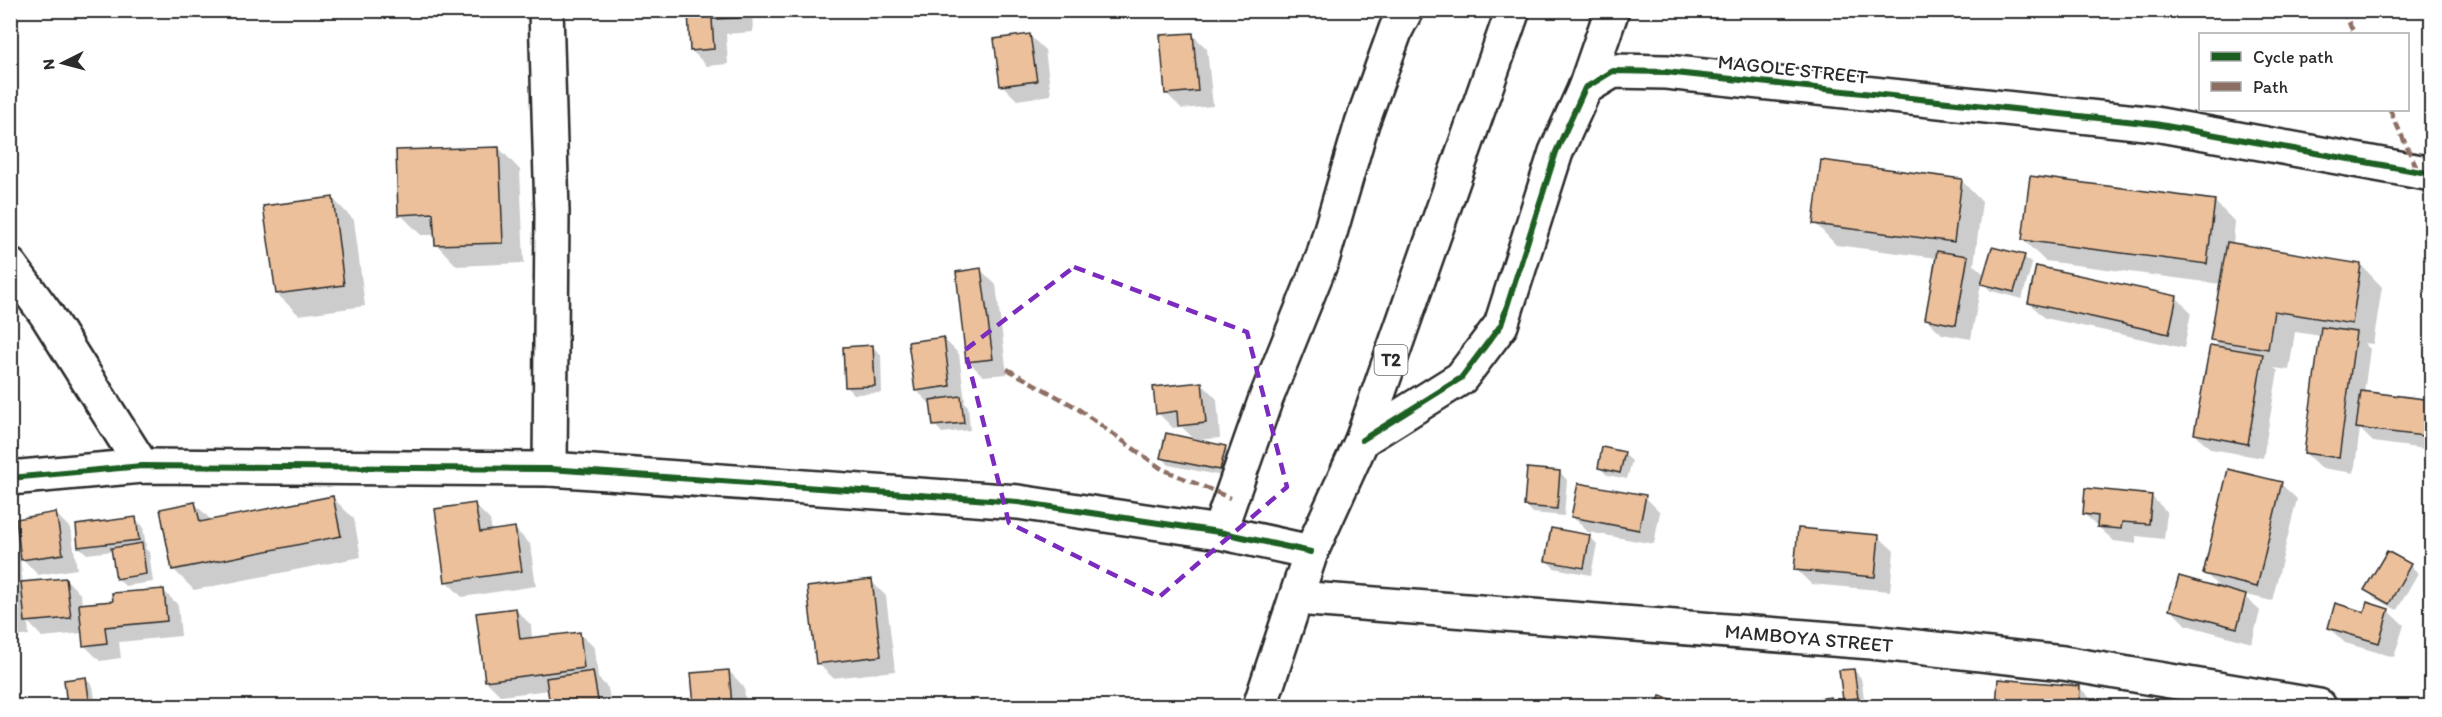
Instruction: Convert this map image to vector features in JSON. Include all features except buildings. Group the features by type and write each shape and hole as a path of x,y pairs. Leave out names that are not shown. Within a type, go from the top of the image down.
{"main road":[{"path":"546,10 552,212 550,469"},
{"path":"1219,532 1264,401 1323,257 1362,123 1396,29 1406,10"},
{"name":"T2","path":"1260,706 1311,552 1362,440 1513,10"},
{"path":"1362,440 1461,378 1501,325 1556,152 1586,88 1612,10"},
{"name":"MAGOLE STREET","path":"1586,88 1613,71 1678,73 2155,124 2432,174"},
{"path":"10,265 46,314 142,466"},
{"path":"10,478 142,466 550,469 1018,502 1219,532 1311,552"},
{"name":"MAMBOYA STREET","path":"1296,598 1871,642 2063,663 2303,705"}],"highlighted area":[{"path":"1074,267 1247,332 1287,487 1159,597 1009,523 965,350"}],"marked path":[{"path":"2342,10 2354,33"},
{"path":"2390,111 2418,171"},
{"path":"1007,369 1074,406 1162,469 1230,498"}],"cycle path":[{"path":"1362,440 1461,378 1501,325 1556,152 1585,88 1613,71 1666,72 2155,124 2432,174"},
{"path":"10,478 142,466 550,469 1018,502 1219,532 1311,552"}]}
